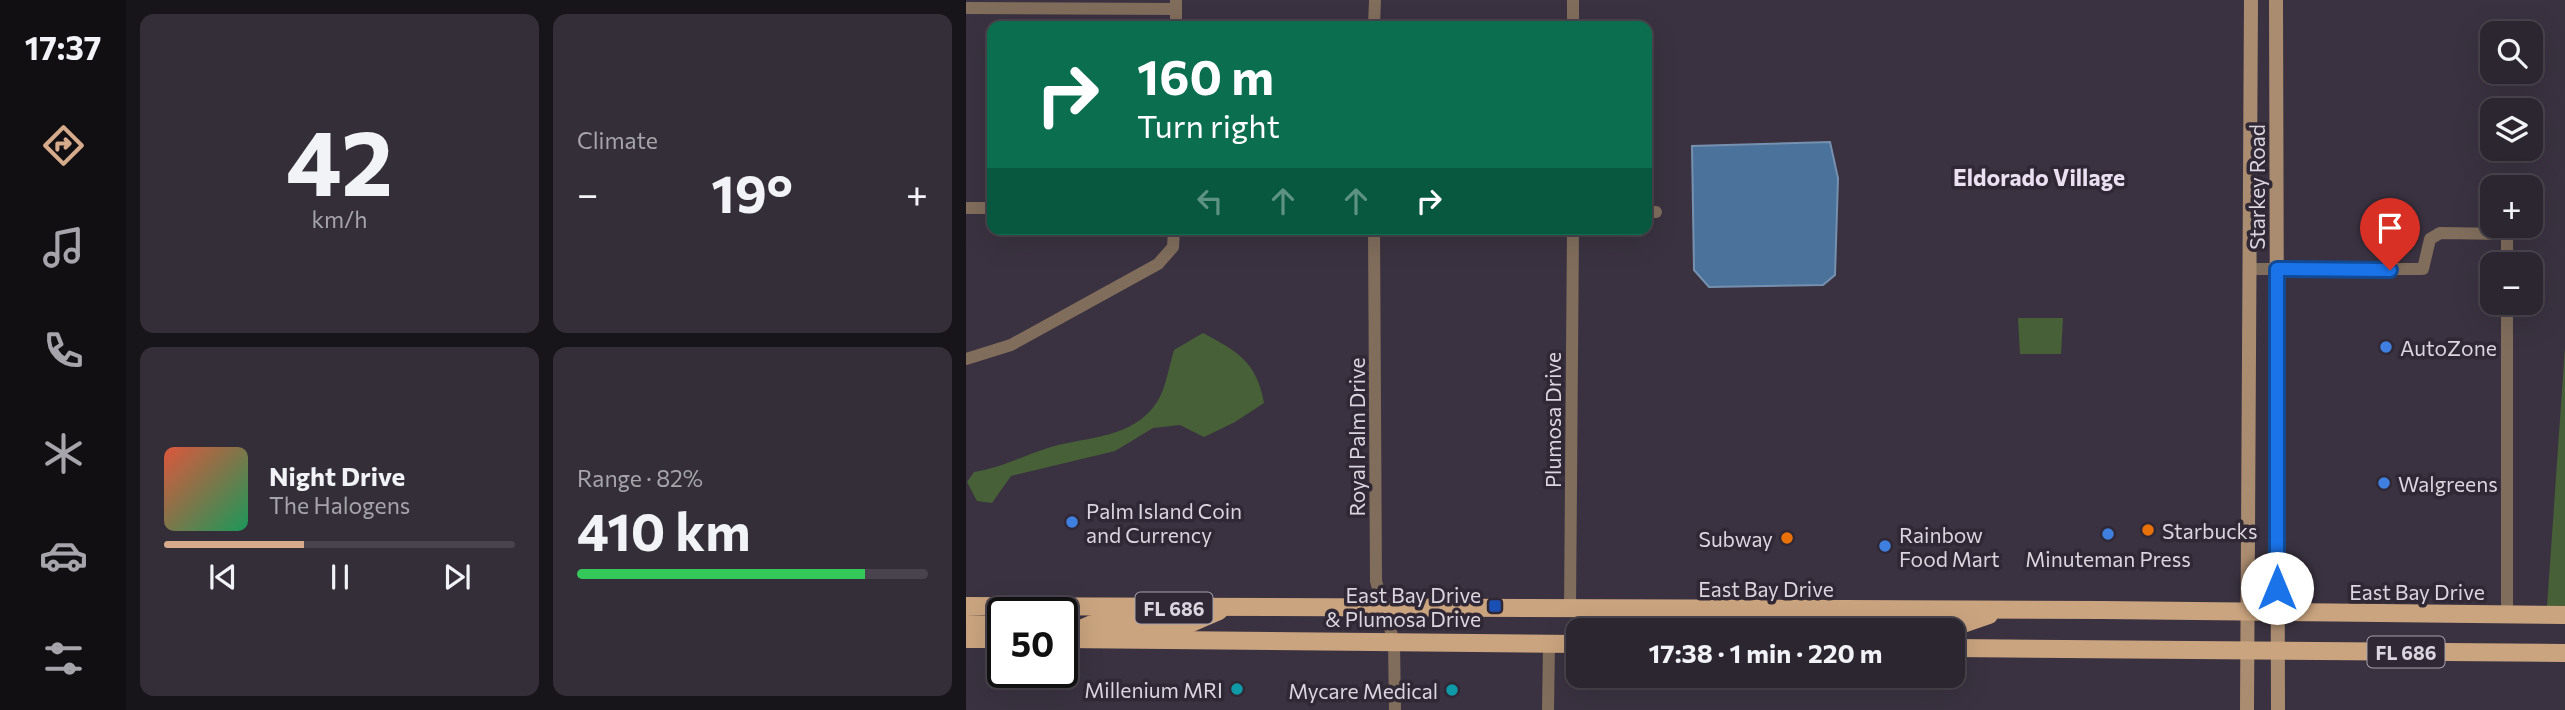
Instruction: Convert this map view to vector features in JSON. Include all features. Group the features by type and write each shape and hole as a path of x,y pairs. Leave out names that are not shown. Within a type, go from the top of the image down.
{"main road":[{"name":"Starkey Road","path":"2247,710 2251,0"},
{"name":"Starkey Road","path":"2276,0 2277,710"},
{"name":"East Bay Drive","path":"966,606 987,607"},
{"path":"1078,631 1092,624 1189,624 1226,608"},
{"name":"East Bay Drive","path":"1078,610 1840,610 2565,615"},
{"path":"1836,618 1840,610"},
{"path":"1965,623 2002,611"},
{"path":"966,624 987,625"},
{"name":"FL 686","path":"1078,638 1566,644"},
{"path":"966,639 987,639"},
{"name":"FL 686","path":"1965,648 2565,653"}],"street":[{"path":"1374,21 1375,0"},
{"path":"1573,0 1573,21"},
{"path":"966,8 1176,4"},
{"path":"966,208 987,208"},
{"path":"2249,269 2423,269 2430,239 2440,233 2507,234 2507,252"},
{"path":"966,359 1011,345 1158,264 1173,247 1174,235"},
{"name":"Royal Palm Drive","path":"1374,235 1376,581 1394,642 1395,710"},
{"name":"Plumosa Drive","path":"1570,610 1573,235"},
{"path":"2507,315 2507,614"},
{"path":"1548,710 1549,644"}],"green space":[{"path":"2018,318 2063,318 2061,354 2020,354"},
{"path":"1203,333 1244,359 1256,377 1264,403 1235,422 1204,437 1180,425 1153,428 1115,451 1011,476 992,503 977,501 967,482 974,472 1051,447 1123,430 1136,423 1157,402 1174,350"},
{"path":"2565,347 2565,608 2547,607"}],"water":[{"path":"1830,142 1838,178 1835,275 1823,285 1709,287 1694,270 1692,146"}],"place":[{"name":"AutoZone","path":"2386,347"},
{"name":"Walgreens","path":"2384,483"},
{"name":"Palm Island Coin and Currency","path":"1072,522"},
{"name":"Starbucks","path":"2148,530"},
{"name":"Minuteman Press","path":"2108,534"},
{"name":"Subway","path":"1787,538"},
{"name":"Rainbow Food Mart","path":"1885,546"},
{"name":"East Bay Drive & Plumosa Drive","path":"1495,606"},
{"name":"Millenium MRI","path":"1237,689"},
{"name":"Mycare Medical","path":"1452,690"}],"district":[{"name":"Eldorado Village","path":"2039,177"}],"route":[{"path":"2277,588 2277,269 2390,270"}]}
